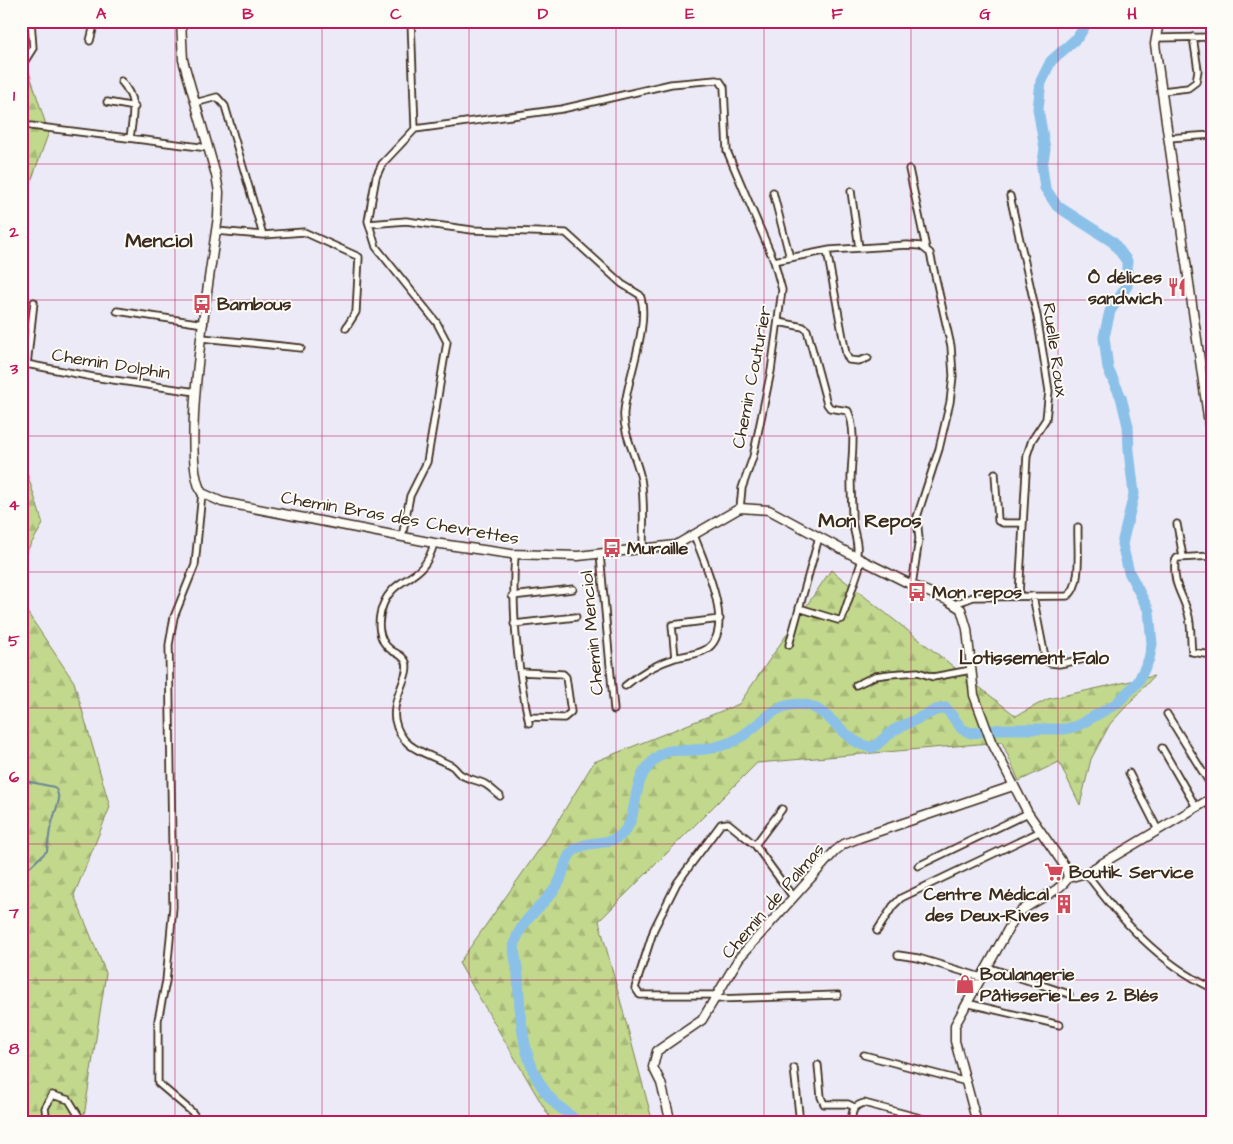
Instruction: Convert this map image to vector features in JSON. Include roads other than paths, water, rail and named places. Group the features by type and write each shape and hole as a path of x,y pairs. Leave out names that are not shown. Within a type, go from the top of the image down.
{"main road":[{"path":"181,21 183,60 219,192 196,392 194,441 198,484 202,494"},
{"path":"1159,21 1156,38 1162,91 1212,441"},
{"name":"Chemin Bras des Chevrettes","path":"202,494 222,502 434,543 515,554 578,556 676,545 740,508"},
{"path":"740,508 769,510 859,559 955,604 964,615 974,695 991,741 1028,813 1066,868 1068,878"},
{"name":"Chemin de Palmas","path":"670,1123 661,1082 653,1067 654,1056 661,1046 702,1020 739,958 793,897 844,844 1013,786"},
{"path":"977,1123 954,1033 955,1025 1019,912 1062,885 1068,878 1086,873 1196,807 1210,802"}],"street":[{"path":"21,67 33,48 31,21"},
{"path":"90,41 95,21"},
{"path":"402,537 410,496 427,462 447,342 437,322 376,247 368,224 376,177 382,164 415,129 411,21"},
{"path":"1162,91 1188,88 1196,82 1198,70 1193,37"},
{"path":"1156,38 1212,37"},
{"path":"121,81 126,87 135,107 130,138"},
{"name":"Chemin Couturier","path":"415,129 562,109 672,84 720,81 724,87 726,151 774,261 782,290 779,322 753,457 742,488 740,508"},
{"path":"196,103 216,97 225,106 264,235"},
{"path":"107,102 135,107"},
{"path":"31,126 208,148"},
{"path":"1168,138 1212,135"},
{"path":"909,168 926,248 930,253 951,346 953,376 950,402 939,448 917,516 919,539 912,585"},
{"path":"851,191 859,248"},
{"path":"773,192 790,258"},
{"name":"Ruelle Roux","path":"1010,196 1037,316 1049,391 1046,419 1032,440 1027,455 1019,595"},
{"path":"368,224 412,221 472,230 566,233 622,284 640,295 642,302 640,341 629,381 624,417 641,479 642,548"},
{"path":"216,231 264,235 304,232 359,256 356,312 346,328"},
{"path":"774,261 827,250 907,245 926,248"},
{"path":"827,250 846,354 849,360 868,358"},
{"path":"24,364 34,302"},
{"path":"117,311 204,324"},
{"path":"779,322 803,327 807,330 827,404 830,408 848,410 852,429 853,532 859,559 842,619 838,620 798,608"},
{"path":"202,338 301,348"},
{"name":"Chemin Dolphin","path":"24,364 110,380 196,392"},
{"path":"994,473 998,521 1002,523 1023,523"},
{"path":"200,1123 192,1112 158,1083 157,1030 166,980 173,907 169,645 174,617 196,565 202,494"},
{"path":"1177,524 1183,557"},
{"path":"955,604 973,597 1019,595 1067,596 1074,590 1077,582 1078,527"},
{"path":"674,658 672,625 720,619 709,577 694,535"},
{"path":"789,645 819,537"},
{"path":"434,543 430,556 423,568 390,592 380,612 378,625 381,637 391,650 403,657 407,666 403,683 396,698 395,719 401,735 411,746 453,767 460,774 486,784 500,796"},
{"path":"515,554 512,596 514,624 520,672 529,720 564,718 568,716 570,712 566,677 563,674 520,672"},
{"name":"Chemin Menciol","path":"600,554 614,710"},
{"path":"1212,556 1183,557 1175,561 1174,579 1188,612 1192,652 1212,655"},
{"path":"512,596 572,589"},
{"path":"1033,596 1046,657 1050,663 1059,664 1085,659"},
{"path":"514,624 576,617"},
{"name":"Chemin Menciol","path":"625,686 643,671 674,658 708,648 718,633 720,619"},
{"path":"856,685 875,676 890,674 918,672 932,676 971,670"},
{"path":"1167,714 1212,787"},
{"path":"1162,748 1196,807"},
{"path":"1129,774 1158,830"},
{"path":"755,845 782,809"},
{"path":"918,866 1028,813"},
{"path":"793,897 755,845 728,823 721,824 677,883 654,928 635,988 640,995 717,997 838,995"},
{"path":"877,931 901,898 1041,831"},
{"path":"1086,873 1122,918 1170,964 1212,988"},
{"path":"898,955 918,958 981,977"},
{"path":"987,967 1069,994"},
{"path":"966,1003 1060,1025"},
{"path":"864,1055 967,1082"},
{"path":"818,1065 821,1097 824,1104 848,1104 854,1107"},
{"path":"794,1068 800,1123"},
{"path":"47,1123 45,1108 52,1095 69,1100 83,1123"},
{"path":"852,1123 851,1115 854,1107 864,1103 939,1123"}],"waterway":[{"path":"579,1123 555,1103 544,1090 529,1060 520,1010 518,971 514,953 516,939 524,924 557,886 572,852 583,846 616,839 626,829 633,813 640,780 651,763 663,753 676,750 716,747 729,743 744,735 778,709 801,704 813,707 824,714 852,739 862,745 874,747 894,730 936,710 946,708 962,729 971,733 1003,729 1065,729 1077,726 1116,704 1138,682 1149,659 1152,644 1149,611 1129,572 1122,544 1134,494 1128,426 1121,397 1108,369 1104,337 1110,311 1127,286 1127,261 1113,242 1057,206 1045,188 1042,167 1045,149 1038,109 1041,81 1051,61 1078,37 1088,21"},
{"path":"21,780 54,787 59,800 50,829 47,851 21,875"}],"place":[{"name":"Ô délices sandwich","path":"1177,287"},
{"name":"Bambous","path":"202,304"},
{"name":"Muraille","path":"612,548"},
{"name":"Mon repos","path":"917,592"},
{"name":"Boutik Service","path":"1054,872"},
{"name":"Centre Médical des Deux-Rives","path":"1064,904"},
{"name":"Boulangerie Pâtisserie Les 2 Blés","path":"965,984"}],"district":[{"name":"Menciol","path":"159,241"},
{"name":"Mon Repos","path":"870,521"},
{"name":"Lotissement Falo","path":"1034,658"}]}
